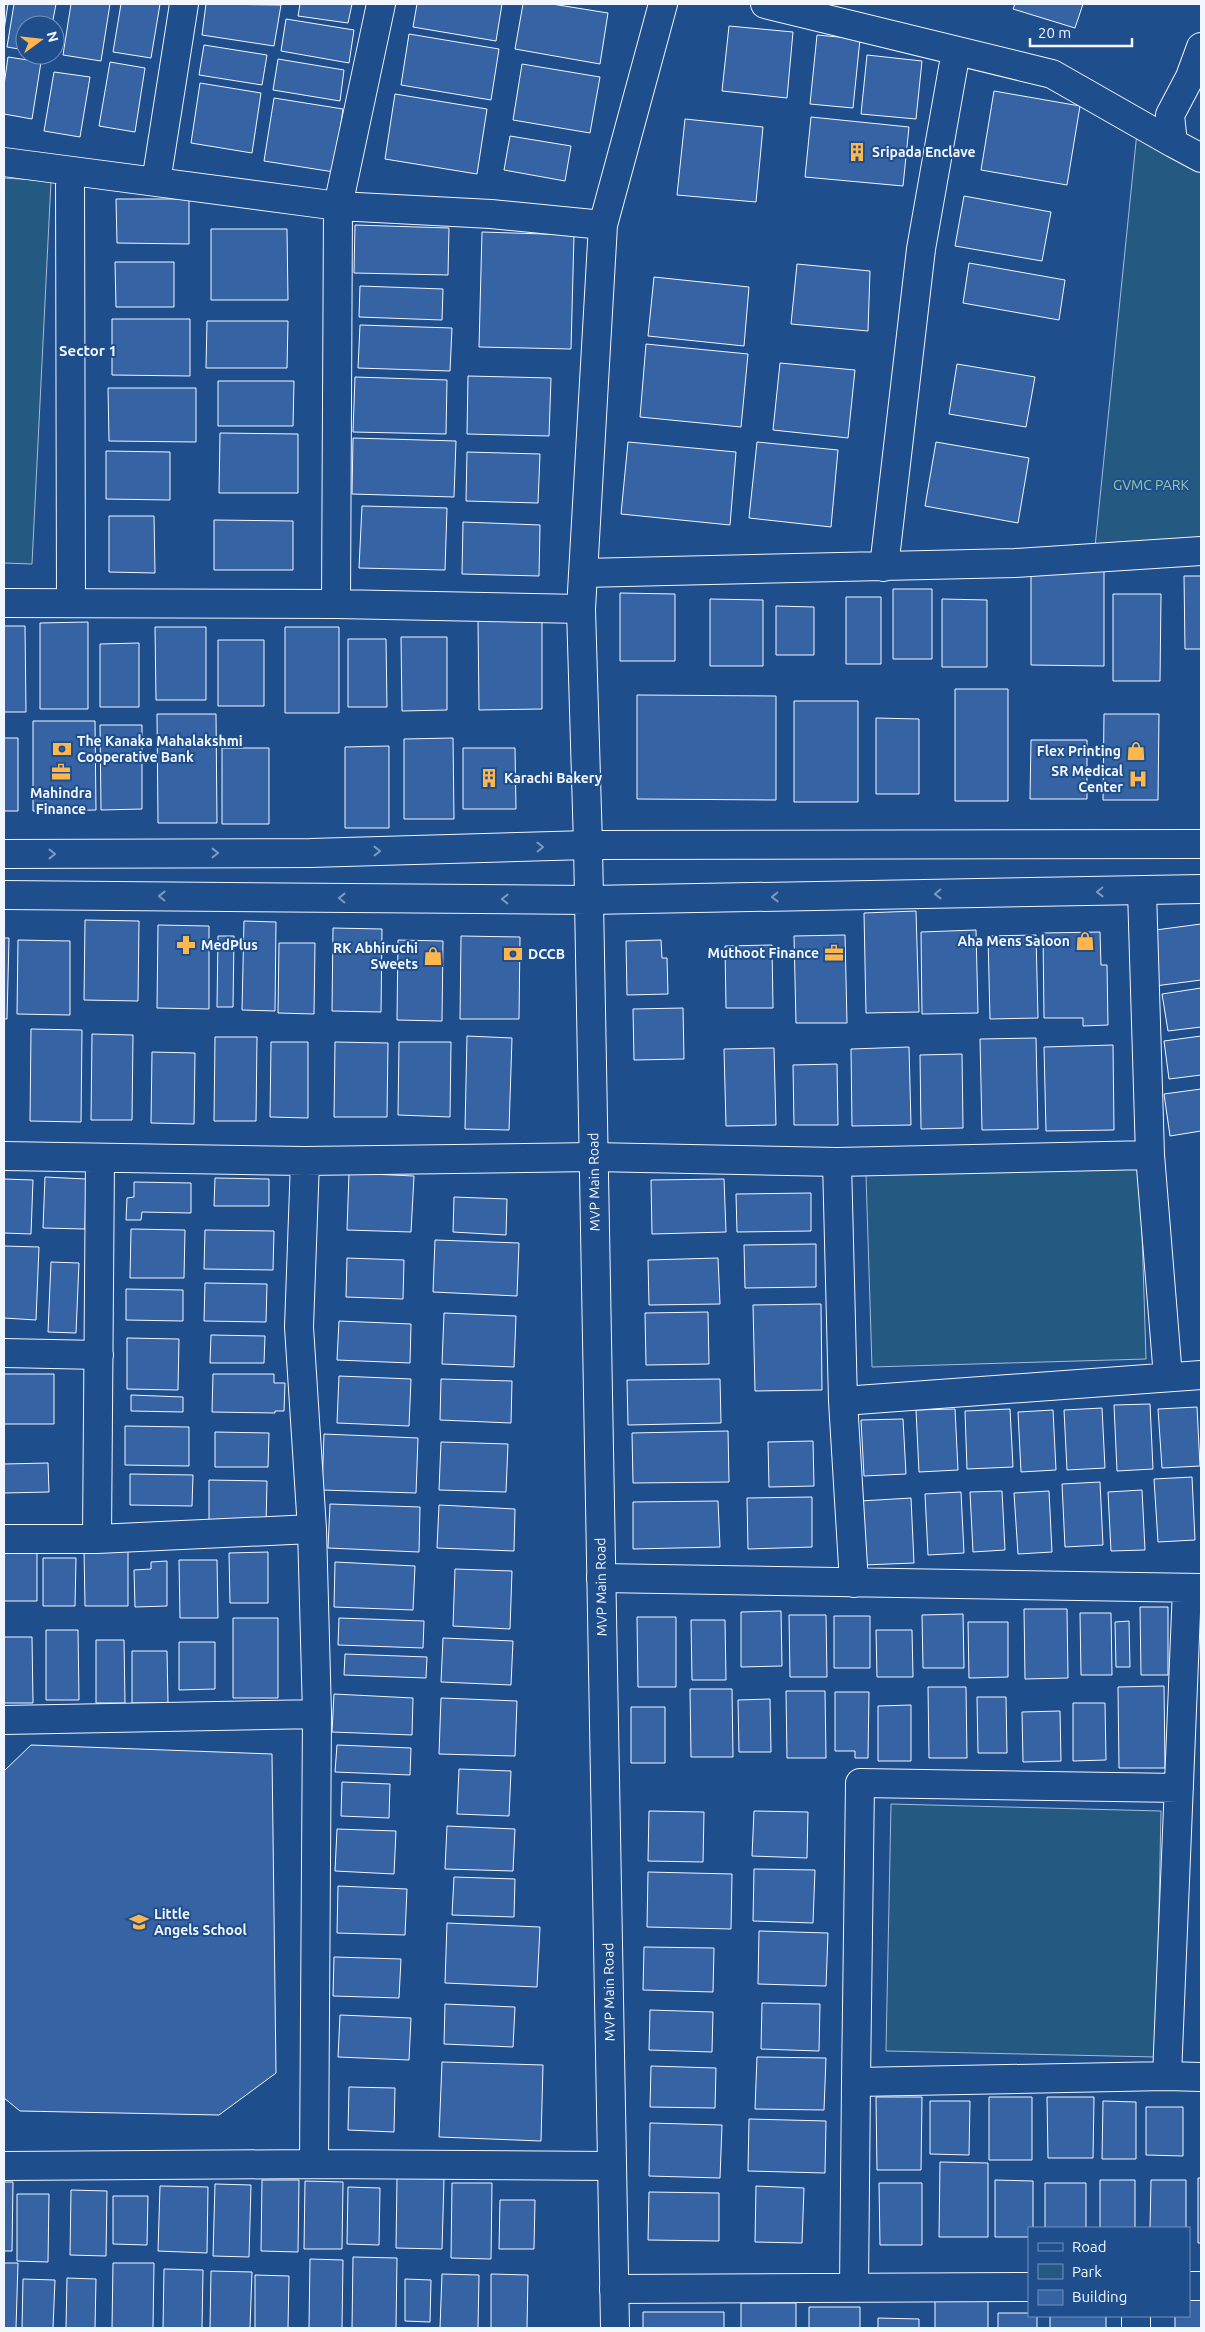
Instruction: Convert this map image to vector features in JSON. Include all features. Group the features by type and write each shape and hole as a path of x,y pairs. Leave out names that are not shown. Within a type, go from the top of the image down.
{"street":[{"path":"156,182 184,4"},
{"path":"336,604 338,206 381,4"},
{"name":"MVP Main Road","path":"615,2328 588,846 581,608 604,225 663,4"},
{"path":"765,4 1052,74 1201,158"},
{"path":"1173,143 1170,115 1190,77 1201,47"},
{"path":"884,567 921,249 956,51"},
{"path":"4,162 338,206 491,214 604,225"},
{"path":"70,171 71,603"},
{"path":"584,573 1015,563 1201,551"},
{"path":"4,603 336,604 581,608"},
{"path":"4,854 310,853 588,846 1201,844"},
{"path":"4,895 588,900 1201,889"},
{"path":"1142,891 1150,1155 1168,1377"},
{"path":"4,1156 100,1159 305,1160 594,1157 837,1162 1150,1155"},
{"path":"97,1539 100,1159"},
{"path":"305,1160 299,1327 312,1529 317,1714 314,2164"},
{"path":"837,1162 843,1401 854,1583"},
{"path":"4,1353 99,1355"},
{"path":"843,1401 1201,1375"},
{"path":"4,1538 97,1539 312,1529"},
{"path":"601,1578 1194,1588 1179,1788 1167,2076"},
{"path":"4,1720 317,1714"},
{"path":"854,2288 860,1783 1179,1788"},
{"path":"856,2082 1201,2077"},
{"path":"4,2166 314,2164 612,2166"},
{"path":"614,2289 1028,2286"}],"green space":[{"name":"GVMC PARK","path":"1137,132 1201,167 1201,537 1095,547"},
{"path":"4,178 51,181 32,564 4,563"},
{"path":"1140,1168 1146,1359 872,1367 866,1175"},
{"path":"891,1804 1161,1811 1156,2057 886,2051"}],"building":[{"path":"4,4 8,4 4,30"},
{"path":"14,4 56,4 54,15 15,15 15,48 7,47"},
{"path":"71,4 110,4 101,61 65,55 65,42"},
{"path":"121,4 160,4 151,58 113,52"},
{"path":"206,4 281,5 274,46 202,35"},
{"path":"300,4 352,4 348,23 298,16"},
{"path":"417,4 502,4 496,41 413,27"},
{"path":"523,4 552,4 608,13 600,64 515,49"},
{"path":"1015,4 1083,4 1075,28 1013,9"},
{"path":"286,19 354,30 349,63 281,51"},
{"path":"729,26 793,32 787,98 722,91"},
{"path":"409,34 499,49 491,100 401,85"},
{"path":"817,35 860,39 853,108 810,104"},
{"path":"204,45 267,55 262,85 199,75"},
{"path":"867,55 922,61 916,119 861,114"},
{"path":"8,57 15,58 15,65 41,65 32,119 4,114 4,85"},
{"path":"278,59 344,70 340,101 273,90"},
{"path":"110,62 145,68 135,132 99,126"},
{"path":"522,64 600,77 590,133 513,120"},
{"path":"54,72 90,77 80,137 44,131"},
{"path":"200,83 261,93 252,153 191,143"},
{"path":"994,91 1080,106 1067,185 981,170"},
{"path":"395,94 487,109 477,174 385,159"},
{"path":"274,98 343,109 334,172 264,161"},
{"name":"Sripada Enclave","path":"811,117 909,127 903,186 805,177"},
{"path":"685,119 763,127 756,202 677,195"},
{"path":"510,136 571,146 565,181 504,170"},
{"path":"964,196 1051,212 1042,261 955,246"},
{"path":"116,199 189,199 189,244 117,243"},
{"path":"355,225 449,228 448,275 354,273"},
{"path":"211,229 287,229 288,300 211,300"},
{"path":"482,232 574,235 571,349 479,347"},
{"path":"115,262 174,262 174,307 116,307"},
{"path":"969,263 1065,280 1059,320 963,303"},
{"path":"797,264 870,271 868,331 791,324"},
{"path":"654,277 749,287 744,346 648,336"},
{"path":"360,286 443,289 442,320 359,317"},
{"path":"112,319 190,319 190,376 112,375"},
{"path":"207,321 288,321 287,368 206,368"},
{"path":"360,325 452,328 450,371 358,368"},
{"path":"646,344 748,354 741,427 640,417"},
{"path":"780,363 855,370 848,438 773,430"},
{"path":"957,364 1035,377 1026,427 949,414"},
{"path":"468,376 551,378 549,436 467,434"},
{"path":"355,377 447,380 446,434 353,432"},
{"path":"218,381 294,381 293,426 218,426"},
{"path":"108,388 196,388 196,442 109,441"},
{"path":"220,433 298,434 298,493 219,493"},
{"path":"353,438 456,441 454,497 352,494"},
{"path":"628,442 736,452 730,525 621,514"},
{"path":"757,442 838,450 831,527 749,518"},
{"path":"936,442 1029,458 1018,523 925,506"},
{"path":"106,451 170,452 170,500 106,499"},
{"path":"467,452 540,454 538,503 466,501"},
{"path":"362,506 447,508 445,570 359,568"},
{"path":"109,516 154,516 155,573 109,572"},
{"path":"214,520 293,521 293,570 214,570"},
{"path":"463,522 540,525 539,576 462,574"},
{"path":"1031,570 1104,570 1104,666 1031,665"},
{"path":"1184,576 1201,576 1201,649 1185,649"},
{"path":"893,589 932,589 932,659 893,659"},
{"path":"620,593 675,594 675,661 620,661"},
{"path":"1113,594 1161,594 1160,681 1113,681"},
{"path":"846,597 881,597 881,664 846,664"},
{"path":"710,599 763,600 763,666 710,666"},
{"path":"942,599 987,600 987,667 942,667"},
{"path":"776,606 814,607 814,655 776,655"},
{"path":"478,620 542,620 542,709 479,710"},
{"path":"88,622 88,709 40,709 40,623"},
{"path":"4,626 25,626 26,712 4,712"},
{"path":"155,627 206,627 206,700 156,700"},
{"path":"285,627 339,627 339,713 285,713"},
{"path":"401,637 447,637 447,710 402,711"},
{"path":"348,639 386,639 387,707 348,707"},
{"path":"218,640 264,640 264,706 218,706"},
{"path":"139,643 139,707 100,707 100,644"},
{"path":"955,689 1008,689 1008,801 955,801"},
{"path":"637,695 776,696 776,800 637,799"},
{"path":"794,701 858,701 858,802 794,802"},
{"path":"157,714 216,714 217,823 158,823"},
{"path":"1104,714 1159,714 1158,800 1103,800"},
{"path":"876,718 919,719 919,794 876,794"},
{"path":"33,721 95,721 96,810 33,811"},
{"path":"100,725 142,725 142,809 101,810"},
{"path":"4,738 18,738 18,811 4,811"},
{"path":"453,738 454,819 404,819 404,739"},
{"path":"1031,740 1087,740 1087,799 1030,799"},
{"path":"389,746 389,828 345,828 345,747"},
{"path":"222,748 269,748 269,824 222,824"},
{"name":"Karachi Bakery","path":"463,748 515,748 516,809 463,809"},
{"path":"916,911 919,1012 866,1013 864,913"},
{"path":"85,920 139,921 138,1001 84,1000"},
{"path":"244,921 276,922 275,1011 242,1010"},
{"path":"1201,924 1201,980 1155,986 1148,931"},
{"path":"158,925 209,926 209,1009 157,1008"},
{"path":"333,928 382,929 381,1012 332,1011"},
{"path":"976,930 978,1013 922,1014 921,932"},
{"path":"1100,932 1101,965 1107,965 1108,1025 1083,1026 1083,1018 1044,1018 1043,933"},
{"path":"845,935 847,1023 796,1023 794,936"},
{"path":"1036,935 1038,1018 990,1019 988,936"},
{"path":"218,936 234,936 233,1007 217,1007"},
{"path":"461,936 520,937 519,1019 460,1019"},
{"path":"4,938 9,938 7,1019 4,1019"},
{"path":"18,940 70,941 70,1015 17,1014"},
{"path":"398,940 443,941 442,1021 397,1020"},
{"path":"661,940 662,958 667,958 668,994 627,995 626,941"},
{"path":"279,943 315,943 314,1014 278,1013"},
{"path":"772,945 773,1008 726,1008 725,946"},
{"path":"1201,988 1201,1027 1168,1031 1162,994"},
{"path":"683,1008 684,1059 634,1060 633,1009"},
{"path":"31,1029 82,1030 81,1122 30,1121"},
{"path":"92,1034 133,1035 132,1120 91,1120"},
{"path":"467,1036 512,1038 509,1130 465,1129"},
{"path":"1201,1036 1201,1075 1169,1079 1164,1041"},
{"path":"215,1037 257,1037 256,1121 214,1121"},
{"path":"1036,1038 1038,1129 982,1130 980,1039"},
{"path":"271,1042 308,1042 308,1118 270,1117"},
{"path":"335,1042 388,1043 387,1117 334,1117"},
{"path":"399,1042 451,1042 450,1117 398,1115"},
{"path":"1113,1045 1114,1130 1046,1131 1044,1047"},
{"path":"909,1047 911,1125 852,1126 851,1049"},
{"path":"774,1048 776,1125 726,1126 724,1049"},
{"path":"152,1052 195,1053 194,1124 151,1123"},
{"path":"962,1054 963,1128 921,1129 920,1055"},
{"path":"837,1064 838,1125 794,1125 793,1065"},
{"path":"1201,1089 1201,1131 1170,1136 1164,1094"},
{"path":"349,1173 414,1176 411,1232 347,1230"},
{"path":"45,1177 86,1179 85,1229 43,1228"},
{"path":"215,1178 269,1179 269,1206 214,1206"},
{"path":"4,1179 33,1180 31,1234 4,1233"},
{"path":"724,1179 726,1232 652,1234 651,1180"},
{"path":"134,1182 191,1183 191,1213 142,1212 141,1220 126,1220 127,1198 134,1197"},
{"path":"811,1193 811,1231 737,1232 736,1194"},
{"path":"454,1197 507,1199 506,1235 453,1232"},
{"path":"131,1229 185,1230 184,1278 130,1278"},
{"path":"205,1230 274,1231 273,1270 204,1269"},
{"path":"435,1240 519,1243 517,1296 433,1292"},
{"path":"816,1244 816,1287 745,1288 744,1245"},
{"path":"4,1246 39,1247 36,1320 4,1318"},
{"path":"347,1258 404,1260 403,1299 346,1297"},
{"path":"718,1258 720,1304 649,1305 648,1260"},
{"path":"51,1262 79,1263 76,1333 48,1332"},
{"path":"205,1283 267,1284 266,1322 204,1321"},
{"path":"126,1289 183,1290 183,1321 126,1320"},
{"path":"821,1304 822,1390 755,1391 753,1305"},
{"path":"708,1312 709,1364 646,1365 645,1313"},
{"path":"444,1313 516,1316 514,1367 442,1364"},
{"path":"339,1321 411,1324 410,1363 337,1360"},
{"path":"211,1335 265,1336 264,1363 210,1363"},
{"path":"127,1338 179,1339 178,1390 127,1389"},
{"path":"4,1374 54,1374 54,1424 4,1424"},
{"path":"213,1374 274,1374 274,1383 285,1383 284,1411 275,1411 275,1413 212,1412"},
{"path":"339,1376 411,1379 409,1426 337,1423"},
{"path":"441,1379 512,1381 511,1423 440,1420"},
{"path":"720,1379 721,1423 628,1425 627,1380"},
{"path":"131,1395 183,1397 183,1412 131,1411"},
{"path":"1150,1404 1153,1469 1117,1471 1114,1405"},
{"path":"1197,1407 1200,1466 1162,1468 1158,1409"},
{"path":"1102,1408 1105,1468 1067,1470 1064,1410"},
{"path":"955,1409 958,1470 919,1472 916,1410"},
{"path":"1010,1409 1013,1467 967,1469 965,1411"},
{"path":"1053,1410 1056,1470 1021,1472 1018,1412"},
{"path":"903,1419 906,1474 864,1476 861,1420"},
{"path":"125,1426 189,1427 189,1466 125,1465"},
{"path":"728,1431 729,1482 633,1483 632,1433"},
{"path":"215,1432 269,1433 268,1467 215,1467"},
{"path":"324,1434 418,1438 416,1493 322,1490"},
{"path":"813,1441 814,1486 769,1487 768,1442"},
{"path":"441,1442 508,1444 506,1492 439,1490"},
{"path":"48,1463 49,1492 4,1493 4,1464"},
{"path":"130,1474 193,1475 192,1506 130,1505"},
{"path":"1192,1477 1195,1540 1158,1542 1154,1479"},
{"path":"209,1480 267,1481 266,1526 209,1525"},
{"path":"1100,1482 1103,1545 1065,1547 1062,1484"},
{"path":"1142,1490 1145,1550 1111,1551 1108,1492"},
{"path":"1002,1491 1005,1550 973,1552 970,1492"},
{"path":"1049,1491 1052,1552 1018,1554 1014,1493"},
{"path":"961,1492 964,1553 928,1555 925,1494"},
{"path":"812,1497 812,1547 748,1549 747,1498"},
{"path":"911,1498 914,1563 863,1565 860,1501"},
{"path":"718,1501 720,1547 633,1549 633,1502"},
{"path":"330,1504 420,1507 419,1552 328,1548"},
{"path":"439,1505 515,1509 514,1551 437,1548"},
{"path":"84,1549 128,1549 128,1606 85,1606"},
{"path":"4,1550 37,1550 37,1601 4,1601"},
{"path":"268,1552 268,1603 230,1603 229,1553"},
{"path":"43,1558 76,1558 75,1606 43,1606"},
{"path":"179,1560 217,1560 218,1618 180,1618"},
{"path":"167,1561 167,1606 135,1607 134,1570 151,1569 151,1562"},
{"path":"335,1562 415,1566 413,1610 334,1607"},
{"path":"455,1569 512,1571 510,1629 453,1626"},
{"path":"1140,1607 1168,1607 1168,1675 1141,1675"},
{"path":"1024,1609 1067,1609 1068,1678 1025,1679"},
{"path":"781,1611 782,1666 741,1667 741,1612"},
{"path":"1080,1613 1111,1613 1112,1675 1081,1675"},
{"path":"963,1614 964,1668 923,1668 922,1615"},
{"path":"789,1615 826,1615 827,1677 790,1677"},
{"path":"834,1616 870,1616 870,1668 834,1668"},
{"path":"637,1617 676,1617 676,1687 638,1687"},
{"path":"233,1618 278,1618 278,1698 233,1698"},
{"path":"339,1618 424,1621 423,1648 338,1645"},
{"path":"691,1620 725,1620 726,1680 692,1680"},
{"path":"1129,1621 1130,1667 1116,1667 1115,1622"},
{"path":"968,1622 1008,1622 1008,1677 969,1678"},
{"path":"46,1630 78,1630 79,1700 46,1700"},
{"path":"876,1630 912,1630 913,1677 877,1677"},
{"path":"4,1637 32,1637 33,1703 4,1703"},
{"path":"443,1638 513,1641 511,1685 441,1682"},
{"path":"96,1640 124,1640 125,1703 96,1703"},
{"path":"179,1642 215,1642 215,1689 179,1690"},
{"path":"132,1651 167,1651 168,1703 132,1703"},
{"path":"345,1654 427,1657 426,1678 344,1675"},
{"path":"1164,1686 1165,1768 1119,1768 1118,1687"},
{"path":"928,1687 966,1687 967,1758 929,1758"},
{"path":"690,1689 732,1689 733,1757 691,1757"},
{"path":"786,1691 825,1691 826,1758 787,1758"},
{"path":"835,1692 869,1692 868,1758 855,1758 855,1751 835,1751"},
{"path":"334,1694 413,1698 412,1735 332,1732"},
{"path":"977,1697 1006,1697 1007,1753 978,1753"},
{"path":"441,1698 517,1701 515,1756 439,1754"},
{"path":"770,1699 771,1752 739,1752 738,1700"},
{"path":"1073,1703 1105,1703 1106,1760 1073,1761"},
{"path":"911,1705 911,1761 878,1761 878,1706"},
{"path":"631,1707 665,1707 665,1763 631,1763"},
{"path":"1060,1711 1061,1761 1023,1762 1022,1712"},
{"name":"Little Angels School","path":"31,1745 272,1754 276,2073 219,2115 20,2111 4,2098 4,1771"},
{"path":"337,1745 411,1748 410,1775 335,1772"},
{"path":"459,1769 511,1771 509,1816 457,1814"},
{"path":"342,1782 390,1784 389,1818 341,1816"},
{"path":"649,1811 704,1812 703,1862 648,1861"},
{"path":"754,1811 808,1812 807,1858 752,1856"},
{"path":"447,1826 515,1829 513,1871 445,1869"},
{"path":"337,1829 396,1831 394,1874 335,1871"},
{"path":"754,1869 815,1870 813,1923 753,1921"},
{"path":"648,1872 732,1874 731,1929 647,1927"},
{"path":"454,1877 515,1879 514,1917 452,1915"},
{"path":"338,1886 407,1889 405,1935 337,1933"},
{"path":"447,1923 540,1927 537,1987 445,1983"},
{"path":"759,1931 828,1933 826,1986 758,1984"},
{"path":"644,1947 714,1948 713,1992 643,1990"},
{"path":"334,1957 401,1959 399,1998 333,1996"},
{"path":"762,2003 820,2004 819,2051 761,2049"},
{"path":"445,2004 515,2007 513,2047 444,2044"},
{"path":"650,2010 713,2012 712,2052 649,2050"},
{"path":"340,2015 411,2018 409,2060 338,2057"},
{"path":"757,2057 826,2058 824,2110 755,2109"},
{"path":"442,2062 543,2065 541,2141 439,2137"},
{"path":"651,2066 716,2068 715,2108 650,2107"},
{"path":"349,2087 395,2088 394,2132 348,2130"},
{"path":"876,2097 922,2097 921,2170 877,2170"},
{"path":"989,2097 1032,2097 1032,2160 989,2160"},
{"path":"1047,2097 1094,2097 1093,2158 1048,2158"},
{"path":"930,2101 970,2101 969,2155 930,2154"},
{"path":"1103,2101 1136,2102 1136,2159 1102,2159"},
{"path":"1146,2107 1183,2107 1183,2156 1146,2155"},
{"path":"749,2119 826,2121 825,2173 748,2171"},
{"path":"650,2123 722,2125 720,2178 649,2176"},
{"path":"940,2162 988,2163 988,2237 939,2237"},
{"path":"397,2178 444,2179 442,2249 396,2248"},
{"path":"1198,2178 1201,2178 1201,2243 1198,2243"},
{"path":"262,2180 299,2180 298,2252 261,2251"},
{"path":"995,2180 1033,2181 1033,2227 1028,2227 1028,2237 995,2237"},
{"path":"1100,2180 1135,2180 1135,2227 1100,2227"},
{"path":"1151,2180 1186,2180 1186,2227 1150,2227"},
{"path":"305,2181 343,2182 342,2249 304,2249"},
{"path":"4,2182 13,2182 12,2251 4,2251"},
{"path":"452,2183 492,2183 491,2259 451,2258"},
{"path":"879,2183 922,2183 922,2245 880,2245"},
{"path":"1045,2183 1086,2183 1086,2227 1045,2227"},
{"path":"215,2184 251,2185 249,2257 213,2256"},
{"path":"160,2186 208,2187 207,2253 158,2251"},
{"path":"756,2186 804,2188 802,2243 755,2242"},
{"path":"348,2187 380,2188 379,2245 347,2244"},
{"path":"71,2190 107,2191 106,2256 70,2255"},
{"path":"649,2192 719,2193 719,2241 648,2240"},
{"path":"17,2194 49,2194 48,2262 17,2261"},
{"path":"113,2196 148,2196 147,2245 113,2244"},
{"path":"500,2200 535,2200 534,2249 499,2249"},
{"path":"353,2257 397,2258 396,2328 352,2328"},
{"path":"310,2259 343,2260 342,2328 309,2328"},
{"path":"4,2263 18,2263 16,2328 4,2328"},
{"path":"113,2263 154,2263 153,2328 112,2328"},
{"path":"164,2269 203,2270 202,2328 163,2328"},
{"path":"211,2271 252,2272 250,2328 210,2328"},
{"path":"442,2274 479,2275 478,2328 440,2328"},
{"path":"491,2274 528,2275 527,2328 491,2328"},
{"path":"255,2275 289,2276 288,2328 255,2328"},
{"path":"67,2278 96,2279 95,2328 66,2328"},
{"path":"23,2279 55,2280 53,2328 22,2328"},
{"path":"405,2279 431,2280 430,2322 405,2321"},
{"path":"1190,2298 1201,2298 1201,2328 1175,2328 1175,2317 1190,2317"},
{"path":"935,2300 988,2300 988,2328 935,2328"},
{"path":"741,2303 796,2303 796,2328 741,2328"},
{"path":"809,2307 860,2307 860,2328 809,2328"},
{"path":"643,2312 724,2312 724,2328 643,2328"},
{"path":"998,2313 1028,2313 1028,2317 1037,2317 1037,2328 998,2328"},
{"path":"1050,2317 1106,2317 1106,2328 1050,2328"},
{"path":"878,2318 919,2319 919,2328 878,2328"}],"place":[{"name":"Sripada Enclave","path":"857,152"},
{"name":"The Kanaka Mahalakshmi Cooperative Bank","path":"62,749"},
{"name":"Flex Printing","path":"1136,751"},
{"name":"Mahindra Finance","path":"61,772"},
{"name":"Karachi Bakery","path":"489,778"},
{"name":"SR Medical Center","path":"1138,779"},
{"name":"Aha Mens Saloon","path":"1085,941"},
{"name":"MedPlus","path":"186,945"},
{"name":"Muthoot Finance","path":"834,953"},
{"name":"DCCB","path":"513,954"},
{"name":"RK Abhiruchi Sweets","path":"433,956"},
{"name":"Little Angels School","path":"139,1922"}],"district":[{"name":"Sector 1","path":"88,350"}]}
